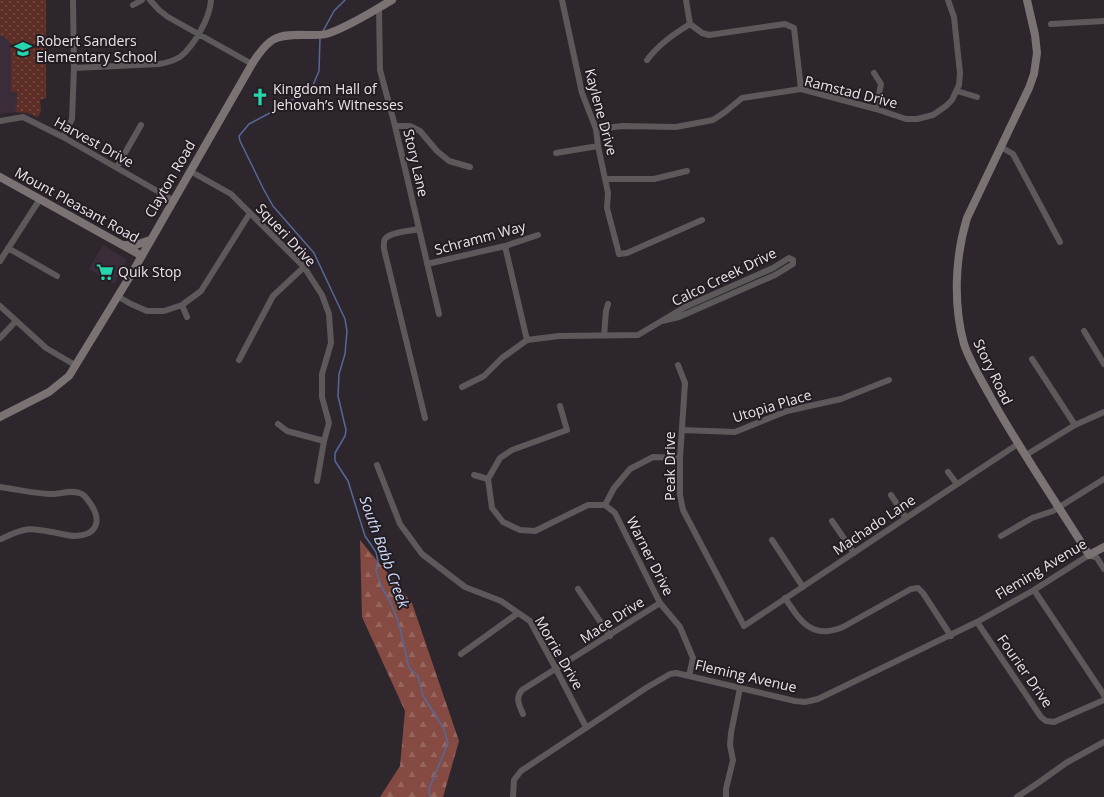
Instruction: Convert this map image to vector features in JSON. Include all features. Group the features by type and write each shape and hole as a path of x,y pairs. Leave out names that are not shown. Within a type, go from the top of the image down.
{"street":[{"path":"63,137 72,119 74,68 73,0"},
{"path":"133,5 142,0"},
{"path":"150,0 168,17 252,64"},
{"path":"74,68 159,64 171,62 188,50 207,17 211,0"},
{"name":"Clayton Road","path":"0,417 50,392 65,380 142,256 252,64 263,48 275,38 290,35 322,35 343,27 392,0"},
{"name":"Kaylene Drive","path":"562,0 582,93 596,129 608,193 607,208 619,254 627,253 702,220"},
{"path":"686,0 690,24 702,33 709,35 785,24 794,28 801,89"},
{"name":"Ramstad Drive","path":"596,129 623,126 676,127 713,120 742,98 801,89 876,109 906,119 925,118 940,111 946,106 957,91 960,67 954,17 948,0"},
{"name":"Story Road","path":"1027,0 1035,35 1037,53 1036,65 1029,88 967,218 962,234 958,270 957,300 961,332 967,352 1001,416 1090,555"},
{"name":"Story Lane","path":"379,7 380,70 395,126 439,314"},
{"path":"1051,24 1104,21"},
{"path":"647,60 656,49 690,24"},
{"path":"874,73 881,84 876,109"},
{"path":"957,91 977,97"},
{"name":"Harvest Drive","path":"0,121 23,117 63,137 173,200"},
{"path":"117,167 141,125"},
{"path":"395,126 410,126 415,128 420,131 437,151 449,161 470,167"},
{"path":"556,153 598,146"},
{"path":"1000,147 1013,154 1060,242"},
{"name":"Squeri Drive","path":"190,171 231,194 304,267 322,295 328,314 331,343 322,374 322,397 328,423 317,480"},
{"path":"606,179 654,179 687,171"},
{"name":"Mount Pleasant Road","path":"0,177 142,256"},
{"path":"0,261 40,199"},
{"path":"117,296 146,311 164,310 182,306 201,291 250,213"},
{"path":"419,229 392,234 386,237 383,243 425,418"},
{"name":"Schramm Way","path":"427,264 505,246 538,235"},
{"path":"121,245 136,245 150,240"},
{"path":"505,246 527,340"},
{"path":"8,248 56,276"},
{"name":"Calco Creek Drive","path":"462,387 484,376 502,358 527,340 559,336 638,335 685,306 773,268 789,258 793,260 793,264 775,276 679,317 662,321"},
{"path":"238,360 273,296 304,267"},
{"path":"604,336 608,304"},
{"path":"0,306 46,348 75,365"},
{"path":"182,306 187,317"},
{"path":"0,338 16,321"},
{"path":"1084,331 1104,364"},
{"path":"1032,359 1075,425"},
{"name":"Peak Drive","path":"678,365 685,383 680,458 680,495 682,510 744,626"},
{"name":"Utopia Place","path":"682,430 735,432 787,411 841,399 889,380"},
{"path":"560,406 567,430 512,450 500,458 488,479 492,508 503,522 520,530 535,531 588,505 605,505 614,488 630,469 653,457 680,458"},
{"path":"1026,455 1075,425 1104,412"},
{"path":"278,424 287,432 324,441"},
{"name":"Machado Lane","path":"744,626 1018,444"},
{"name":"Morrie Drive","path":"377,465 400,524 422,554 465,587 501,601 530,622 586,727"},
{"path":"948,472 957,484"},
{"path":"474,475 488,479"},
{"path":"1001,536 1032,518 1053,511 1104,479"},
{"path":"0,487 51,494 76,492 86,497 98,518 95,528 88,533 75,536 34,529 24,529 1,539"},
{"path":"891,495 906,518"},
{"name":"Warner Drive","path":"605,505 616,513 660,603 680,627 693,658 689,676"},
{"path":"832,521 854,553"},
{"path":"772,540 803,587"},
{"name":"Fleming Avenue","path":"512,797 514,780 521,770 646,688 670,674 676,673 795,701 805,702 818,699 977,622 1034,590 1104,547"},
{"path":"1090,555 1098,558 1104,569"},
{"path":"785,598 803,624 811,629 822,632 833,632 911,589 918,588 923,593 950,636"},
{"path":"578,589 610,636"},
{"path":"1034,590 1104,695"},
{"name":"Mace Drive","path":"523,714 518,702 518,695 522,690 610,636 660,603"},
{"path":"461,654 518,613"},
{"name":"Fourier Drive","path":"977,622 1041,717 1046,721 1054,722 1104,700"},
{"path":"726,797 726,789 733,760 730,745 731,733 740,688"},
{"path":"1017,797 1066,763 1104,742"}],"shaded area":[{"name":"Robert Sanders Elementary School","path":"0,0 46,0 46,98 40,100 41,111 38,117 21,112 0,114"},
{"name":"Robert Sanders Elementary School","path":"0,0 46,0 46,98 40,100 41,111 38,117 28,113 15,112 17,92 11,91 11,43 5,37 0,35"},
{"path":"103,245 126,259 126,263 114,284 89,269"}],"green space":[{"path":"360,540 412,603 459,741 443,797 380,797 400,766 405,711 362,617"}],"waterway":[{"name":"South Babb Creek","path":"322,33 334,11 345,0"},
{"name":"South Babb Creek","path":"320,38 319,71 313,85 285,105 249,124 239,136 240,141 273,206 314,253 345,319 347,331 345,354 339,374 338,396 346,430 345,436 335,453 335,461 348,481 365,536 376,552 378,561 376,571 382,588 391,603 399,624 409,668 418,676 423,696 444,729 448,743 429,789 430,797"}],"place":[{"name":"Robert Sanders Elementary School","path":"23,49"},
{"name":"Kingdom Hall of Jehovah’s Witnesses","path":"260,97"},
{"name":"Quik Stop","path":"105,272"}]}
